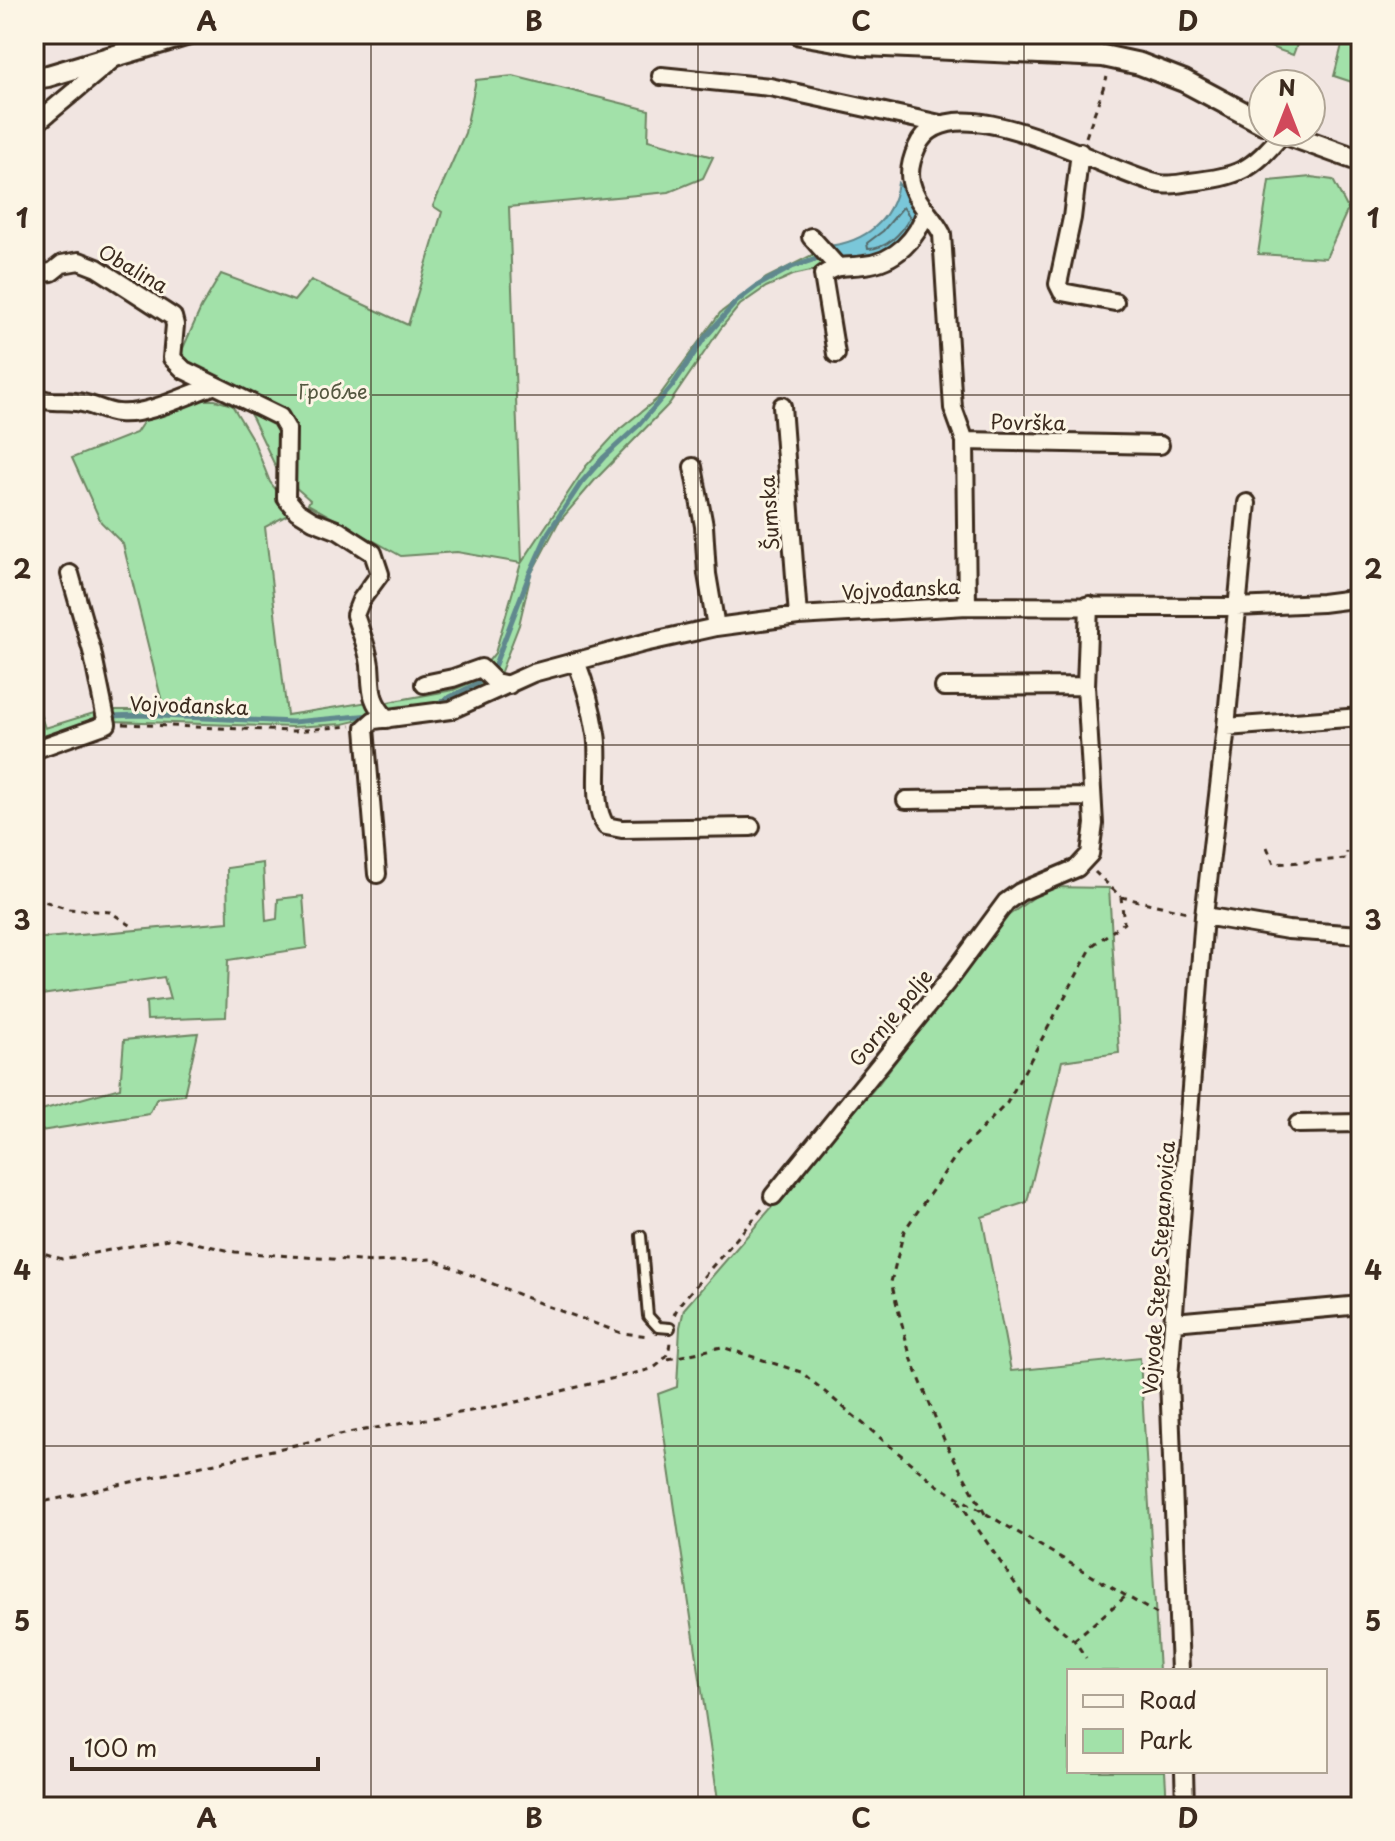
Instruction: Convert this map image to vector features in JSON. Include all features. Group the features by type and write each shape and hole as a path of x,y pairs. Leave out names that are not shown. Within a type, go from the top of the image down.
{"street":[{"path":"34,125 114,58 144,41 189,34"},
{"path":"800,34 864,45 1114,59 1140,64 1184,81 1247,114"},
{"path":"34,78 114,58"},
{"path":"661,76 770,87 940,124 966,121 988,124 1080,152 1162,185 1215,179 1245,171 1269,148"},
{"path":"940,124 919,142 911,160 910,182 920,203 942,234 953,408 965,441"},
{"path":"1326,148 1361,161"},
{"path":"1080,152 1072,218 1058,284 1062,292 1115,302"},
{"path":"836,354 823,275 836,265 870,265 894,255 907,244 923,221 926,210"},
{"path":"816,242 836,265"},
{"name":"Obalina","path":"34,274 52,272 62,264 79,261 97,268 167,311 175,325 172,358 184,370 213,386"},
{"path":"34,396 55,402 92,405 117,413 136,413 213,386 256,403 280,417 287,429 286,498 297,511 339,531 373,553 380,574 361,600 355,615 370,666 369,680 381,715 365,728 377,874"},
{"name":"Šumska","path":"782,406 798,616"},
{"name":"Površka","path":"967,606 965,441 1160,445"},
{"path":"693,467 704,526 707,574 716,627"},
{"name":"Vojvode Stepe Stepanovića","path":"1180,1669 1169,1378 1204,916 1247,503"},
{"name":"Vojvođanska","path":"70,574 92,651 107,724"},
{"name":"Vojvođanska","path":"381,715 451,710 502,683 576,661 716,627 798,616 967,606 1236,607 1361,598"},
{"path":"1083,861 1090,854 1093,838 1086,686 1089,605"},
{"path":"576,661 596,735 598,802 601,819 606,826 622,829 751,827"},
{"path":"424,684 481,668 502,683"},
{"path":"944,687 1086,686"},
{"path":"1226,727 1361,717"},
{"path":"34,750 107,724"},
{"path":"906,800 1092,797"},
{"name":"Gornje polje","path":"773,1196 946,983 1006,902 1020,892 1077,868 1083,861"},
{"path":"1204,916 1288,930 1361,935"},
{"path":"1298,1124 1361,1123"},
{"path":"1174,1322 1361,1305"},
{"path":"1184,1773 1185,1807"}],"lane":[{"path":"641,1236 648,1316 658,1327 670,1328"}],"path":[{"path":"1080,152 1114,59"},
{"name":"Vojvođanska","path":"107,724 293,731 344,728 381,715"},
{"path":"1267,847 1274,864 1346,859 1347,852"},
{"path":"1083,861 1121,897 1204,916"},
{"path":"985,1514 945,1442 910,1355 891,1282 904,1231 958,1153 1007,1103 1093,945 1124,923 1121,897"},
{"path":"34,898 69,909 110,912 135,928"},
{"path":"665,1360 670,1351 671,1320 679,1305 773,1196"},
{"path":"34,1250 62,1259 174,1238 235,1252 374,1262 432,1259 621,1333 657,1336"},
{"path":"34,1504 348,1433 504,1405 652,1369 665,1360 722,1347 801,1372 937,1485 1179,1627"},
{"path":"956,1496 1027,1601 1074,1640 1086,1658"},
{"path":"1074,1640 1125,1597"}],"green space":[{"path":"1233,34 1301,34 1293,55"},
{"path":"1312,34 1361,34 1361,85 1334,76 1342,45"},
{"name":"Гробље","path":"513,76 649,110 648,140 713,157 703,178 669,192 509,207 522,562 586,466 620,429 657,399 720,313 766,278 816,253 829,267 793,275 766,287 740,305 669,404 558,523 531,574 519,625 498,679 486,664 495,653 521,563 457,552 401,556 308,504 310,500 278,472 233,385 220,383 179,357 201,308 221,274 294,301 311,280 408,325 442,212 433,206 465,133 476,80"},
{"path":"1311,177 1333,180 1348,209 1326,258 1258,254 1269,181"},
{"path":"192,400 215,400 232,405 254,442 270,482 293,512 265,527 287,715 368,702 376,716 343,724 293,727 112,721 111,710 164,710 123,544 101,522 72,458 136,433 148,415"},
{"path":"477,680 491,686 465,700 395,715 383,703 453,690"},
{"path":"36,702 45,728 97,712 98,723 34,745"},
{"path":"263,863 266,921 277,919 278,899 303,896 307,948 228,960 226,1017 147,1020 146,1002 170,999 164,977 34,996 34,939 228,922 227,868"},
{"path":"1048,887 1109,888 1119,1053 1062,1061 1027,1202 982,1217 1011,1371 1140,1358 1159,1669 1067,1669 1067,1773 1165,1773 1167,1807 719,1807 658,1394 677,1387 684,1309 879,1083 1005,918"},
{"path":"198,1033 184,1095 157,1098 149,1114 34,1132 34,1112 120,1088 124,1040"}],"water":[{"path":"898,183 921,217 908,236 879,256 840,260 828,246 854,240 875,227 890,208"}],"waterway":[{"path":"436,704 478,683 494,667 548,533 581,483 639,425 673,385 703,340 736,302 757,286 792,267 825,256"},
{"path":"110,716 293,722 371,715"},
{"path":"34,741 100,719"}]}
